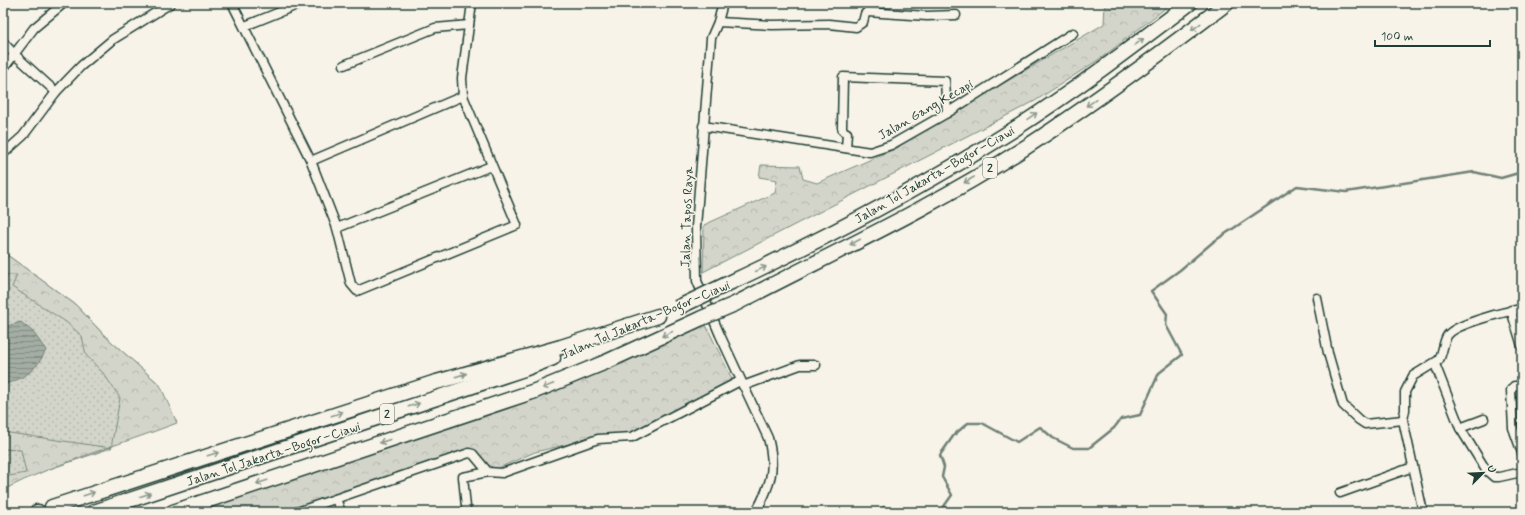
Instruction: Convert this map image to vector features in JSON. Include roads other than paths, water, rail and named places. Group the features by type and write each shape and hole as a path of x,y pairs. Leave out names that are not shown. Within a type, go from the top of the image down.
{"highway":[{"name":"Jalan Tol Jakarta–Bogor–Ciawi","path":"94,512 524,369 677,308 836,231 1007,133 1119,57 1190,3"},
{"name":"Jalan Tol Jakarta–Bogor–Ciawi","path":"173,512 536,391 606,362 735,304 938,198 1022,150 1122,83 1227,3"},
{"path":"52,507 433,383 561,347 658,316"}],"street":[{"path":"3,69 34,28 64,3"},
{"path":"3,154 23,136 56,92 81,66 112,40 171,3"},
{"path":"232,3 245,26 311,161 337,228 351,284 357,291 517,225 491,166 463,96 462,78 472,3"},
{"path":"245,26 302,3"},
{"name":"Jalan Tapos Raya","path":"723,3 718,22 711,38 696,227 697,281 742,384 768,438 771,451 772,477 756,512"},
{"path":"718,22 772,25 830,24 856,27 864,22 865,14 867,12 927,16 956,15"},
{"path":"344,65 435,28 469,25"},
{"name":"Jalan Gang Kecapi","path":"703,126 870,152 891,145 947,113 1073,33"},
{"path":"3,42 56,92"},
{"path":"846,148 847,135 842,127 842,77 945,81 947,113"},
{"path":"311,161 463,96"},
{"path":"337,228 491,166"},
{"path":"1316,298 1328,353 1343,405 1365,424 1403,420"},
{"path":"1423,512 1403,420 1406,387 1414,376 1435,364 1441,357 1446,337 1450,333 1498,313 1522,309"},
{"path":"1511,310 1522,346"},
{"path":"1435,364 1460,428 1490,474 1494,477 1503,477 1522,472"},
{"path":"466,507 463,477 488,472 502,473 598,440 632,437 742,384 800,365 816,366"},
{"path":"1522,386 1514,386 1511,390 1513,428 1522,453"},
{"path":"1460,428 1484,419"},
{"path":"297,512 419,472 469,453 473,454 488,472"},
{"path":"1340,493 1414,467"},
{"path":"336,498 341,512"}],"waterway":[{"path":"940,512 952,495 942,477 944,467 940,455 954,435 968,423 982,423 1017,442 1040,427 1053,438 1073,448 1089,448 1114,428 1121,419 1140,415 1159,373 1182,355 1166,325 1167,314 1151,291 1180,270 1213,242 1297,186 1346,192 1474,172 1501,178 1522,172"},
{"path":"875,512 884,507 896,512"}]}
